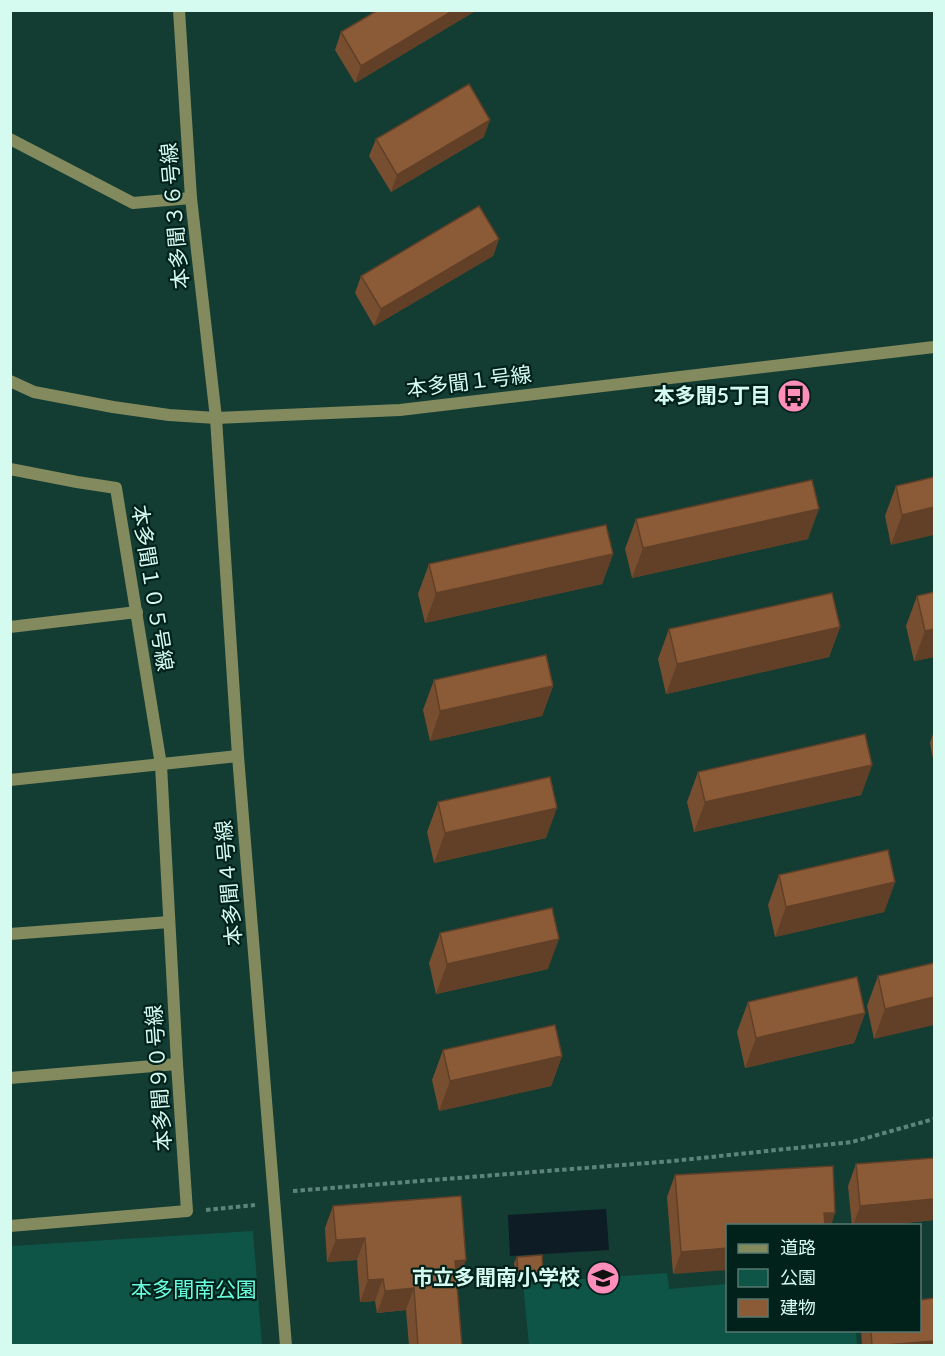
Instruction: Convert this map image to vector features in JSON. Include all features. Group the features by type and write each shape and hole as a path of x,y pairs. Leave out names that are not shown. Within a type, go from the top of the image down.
{"street":[{"name":"本多聞３６号線","path":"179,10 191,198 216,418"},
{"path":"10,139 133,203 191,198"},
{"name":"本多聞１号線","path":"10,381 34,392 113,408 216,418 400,410 934,347"},
{"name":"本多聞４号線","path":"216,418 238,756 286,1346"},
{"name":"本多聞１０５号線","path":"10,469 116,488 161,765"},
{"path":"10,627 137,612"},
{"path":"10,780 238,756"},
{"name":"本多聞９０号線","path":"161,765 187,1211"},
{"path":"10,934 169,922"},
{"path":"10,1078 177,1064"},
{"path":"10,1226 187,1211"}],"path":[{"path":"187,1211 275,1198 840,1144 934,1119"}],"green space":[{"name":"本多聞南公園","path":"253,1231 262,1345 11,1345 11,1246"},
{"path":"667,1273 669,1289 726,1284 726,1332 856,1332 857,1345 529,1345 523,1283"}],"water":[{"path":"606,1209 609,1250 510,1256 508,1215"}],"building":[{"path":"378,10 454,10 361,66 341,32"},
{"path":"469,84 490,120 397,175 376,139"},
{"path":"479,206 499,239 381,309 361,276"},
{"path":"934,477 934,507 902,515 896,486"},
{"path":"812,480 819,509 643,548 636,519"},
{"path":"606,525 613,554 436,593 429,564"},
{"path":"934,592 934,629 925,631 917,596"},
{"path":"832,593 840,627 677,664 669,629"},
{"path":"546,655 553,686 440,711 434,680"},
{"path":"865,734 872,765 705,802 698,772"},
{"path":"550,777 557,808 445,833 438,802"},
{"path":"888,850 895,882 786,907 779,875"},
{"path":"552,908 559,939 447,964 440,933"},
{"path":"934,963 934,997 885,1009 878,976"},
{"path":"857,977 865,1013 756,1038 748,1002"},
{"path":"555,1025 562,1056 450,1081 443,1050"},
{"path":"934,1158 934,1199 860,1206 856,1164"},
{"path":"833,1166 835,1213 824,1213 825,1224 726,1224 726,1248 681,1252 675,1175"},
{"path":"461,1196 466,1260 455,1261 462,1346 418,1346 414,1288 385,1291 383,1279 368,1280 365,1238 336,1240 333,1206"},
{"path":"542,1255 543,1272 518,1274 517,1257"},
{"path":"934,1298 934,1341 872,1346 871,1332 921,1332 921,1300"}],"place":[{"name":"本多聞5丁目","path":"794,396"},
{"name":"市立多聞南小学校","path":"603,1278"}]}
